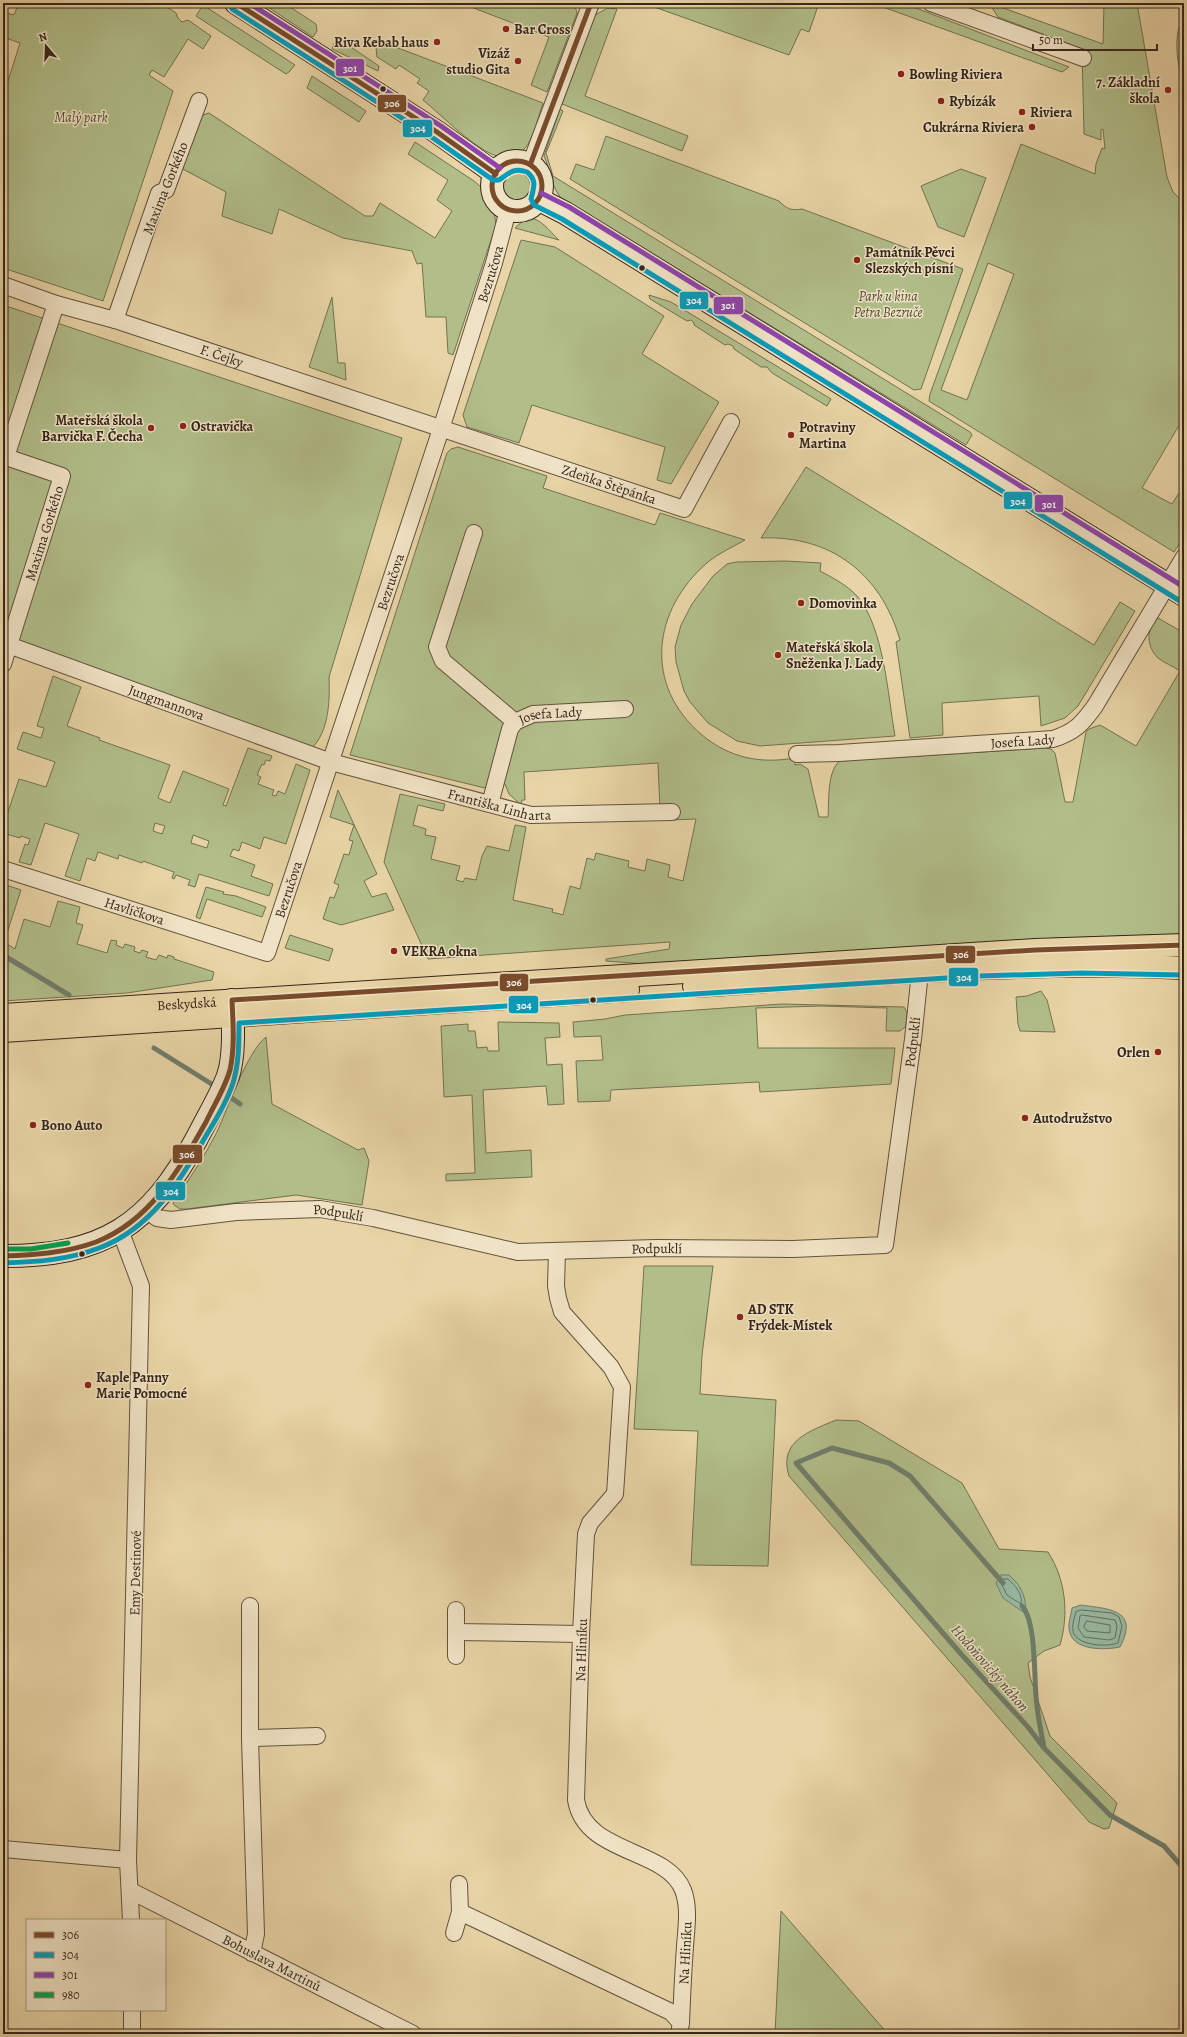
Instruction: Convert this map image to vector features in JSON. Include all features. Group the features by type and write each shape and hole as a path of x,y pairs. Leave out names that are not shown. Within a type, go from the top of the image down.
{"main road":[{"name":"Beskydská","path":"3,1031 232,1008 920,964 1035,950 1184,945"},
{"name":"Beskydská","path":"920,964 1035,967 1144,966 1184,968"},
{"name":"Beskydská","path":"3,1014 232,1008"}],"street":[{"path":"236,3 437,132 496,174"},
{"path":"530,165 591,3"},
{"path":"931,3 1082,58"},
{"name":"Maxima Gorkého","path":"115,320 159,193 166,190 199,101"},
{"path":"511,162 521,162 530,165 537,172 541,180 542,190 538,199 532,206 523,211 508,210 500,205 494,197 492,183 496,174 502,166 511,162"},
{"path":"538,199 578,222 1175,590"},
{"name":"Bezručova","path":"267,953 441,428 494,263 508,210"},
{"name":"F. Čejky","path":"3,285 56,304 115,320 441,428"},
{"name":"Maxima Gorkého","path":"3,664 6,644 62,476 6,457 56,304"},
{"name":"Zdeňka Štěpánka","path":"441,428 684,509 731,422"},
{"path":"474,534 437,647 443,661 515,722"},
{"name":"Josefa Lady","path":"797,754 839,753 1053,739 1070,734 1084,722 1175,590 1184,557"},
{"name":"Jungmannova","path":"6,644 331,762"},
{"name":"Josefa Lady","path":"490,804 510,729 515,722 533,714 625,708"},
{"name":"Františka Linharta","path":"331,762 531,815 672,812"},
{"name":"Havlíčkova","path":"3,868 267,953"},
{"name":"Podpuklí","path":"148,1210 157,1218 171,1220 236,1212 320,1209 373,1218 518,1252 656,1248 793,1249 885,1245 913,1039 920,964"},
{"path":"3,1256 32,1256 83,1247 120,1230 148,1210 166,1188 186,1158 215,1104 228,1074 232,1045 232,1008"},
{"name":"Emy Destinové","path":"120,1230 141,1286 128,1860 131,1891 131,1919"},
{"name":"Na Hliníku","path":"557,1252 556,1286 562,1312 611,1367 622,1387 615,1494 590,1523 586,1534 581,1634 576,1800 578,1811 583,1821 593,1832 664,1869 676,1878 683,1888 687,1908 680,2029"},
{"path":"250,1606 250,1738 256,1934 252,1954"},
{"path":"456,1610 456,1656"},
{"path":"456,1632 581,1634"},
{"path":"250,1738 317,1736"},
{"path":"3,1849 128,1860"},
{"path":"454,1933 460,1912 460,1884"},
{"name":"Bohuslava Martinů","path":"131,1891 252,1954 413,2034"},
{"name":"Na Hliníku","path":"460,1912 671,2012 680,2029"},
{"path":"132,2011 132,2034"}],"green space":[{"name":"Malý park","path":"19,3 161,3 176,13 182,22 188,20 211,36 203,49 188,39 164,77 152,70 149,75 173,91 103,301 3,268 3,97 20,43 3,37 3,12 14,15"},
{"path":"262,3 284,3 316,24 317,31 313,37"},
{"path":"475,3 574,3 577,13 547,92 531,85 549,37 471,7"},
{"path":"643,3 819,3 809,32 801,29 789,55"},
{"path":"872,3 903,3 1069,67 1062,72"},
{"path":"989,3 995,3 995,5 1103,44 1104,3 1137,3 1167,177 1173,192 1184,203 1184,417 1142,488 1172,504 1184,485 1184,537 1174,552 929,401 930,394 1021,144 1095,174 1096,164 1102,148 1105,149 1103,129 1101,130 1101,140 1084,134 1082,49 998,17","holes":["988,263 1014,274 967,400 941,390"]},
{"path":"203,5 295,65 286,74 196,16"},
{"path":"608,8 617,9 585,96 688,136 682,151 562,104 595,15"},
{"path":"1184,15 1184,95 1177,54 1177,44 1180,25"},
{"path":"338,41 345,43 379,66 378,71 332,49 335,42"},
{"path":"385,43 543,103 528,144 519,153 505,157 497,156 469,140 423,100 429,91 417,83 420,79 399,65 396,69 377,57 376,48"},
{"path":"312,76 366,111 359,122 307,88"},
{"path":"560,109 563,111 546,153 553,176 970,432 972,435 966,445 560,197 552,182 544,156"},
{"path":"209,113 365,216 373,216 380,203 435,238 452,211 437,200 448,180 408,154 415,142 474,181 482,188 487,204 494,211 496,225 453,355 448,353 446,317 426,317 422,263 417,264 412,251 343,238 279,209 272,234 222,216 226,192 179,167 200,116"},
{"name":"Park u kina Petra Bezruče","path":"606,136 779,201 789,209 802,209 963,269 921,389 914,390 570,179 576,164 594,170"},
{"path":"961,169 986,178 964,237 938,227 921,186"},
{"path":"517,172 527,176 531,186 527,196 517,200 507,196 503,186 507,176"},
{"path":"526,218 531,218 540,222 559,240 515,228"},
{"path":"521,240 555,247 664,316 642,354 719,402 671,484 657,480 665,447 532,405 519,443 467,427 463,415"},
{"path":"649,295 671,302 831,399 827,406 772,373 767,367 761,367 734,349 733,346 728,344 725,345 694,325 691,320 687,321 650,299"},
{"path":"332,297 338,363 345,363 346,380 309,367"},
{"path":"3,305 402,438 329,677 329,705 325,724 318,741 312,748 3,636"},
{"path":"458,447 547,476 543,488 655,525 660,513 745,540 708,562 689,581 675,602 666,625 662,648 663,671 670,694 683,715 702,735 713,743 723,749 746,757 770,760 795,758 795,765 800,764 808,769 819,817 828,817 831,779 836,765 840,761 1045,748 1051,749 1055,753 1065,802 1073,802 1086,732 1089,729 1100,725 1136,746 1180,671 1158,658 1151,648 1149,638 1151,627 1154,622 1158,618 1184,633 1184,934 1036,939 657,965 606,961 606,959 669,949 670,942 428,959 384,862 400,794 445,804 443,811 418,805 413,825 426,829 425,835 436,837 431,859 460,866 456,880 463,882 465,878 476,880 482,856 487,846 509,851 515,825 526,827 513,900 553,909 552,912 563,915 570,886 580,889 587,858 594,860 596,853 629,861 628,867 645,871 647,859 670,865 668,877 683,881 696,819 672,820 660,809 658,763 524,772 525,800 522,800 521,805 509,794 505,784 490,781 485,788 350,755 447,453 451,449"},
{"path":"806,467 1094,645 1120,602 1135,611 1078,706 1065,718 1041,726 1039,696 942,703 943,735 910,738 896,642 900,640 891,617 880,596 866,578 850,563 831,552 810,543 786,539 761,538"},
{"name":"Mateřská škola Sněženka J. Lady","path":"785,561 821,563 820,571 849,588 866,609 873,625 884,663 895,736 760,746 737,741 708,723 690,702 684,691 676,662 675,647 681,625 692,604 713,576 727,564 736,562"},
{"path":"53,676 81,687 67,726 100,738 99,740 170,765 158,798 170,803 183,771 229,789 223,805 226,806 248,748 272,756 270,761 266,760 264,765 262,764 257,775 261,777 258,784 274,790 272,795 276,796 278,791 285,794 296,764 310,770 286,844 264,837 260,849 242,842 239,851 233,849 230,856 255,865 251,876 273,884 269,896 199,874 195,887 188,885 190,880 176,875 174,879 172,878 174,872 143,861 142,863 119,855 118,859 98,852 95,861 87,858 80,881 65,876 79,834 45,823 31,865 19,862 25,844 28,845 30,839 6,834 8,829 3,827 19,779 46,787 55,762 17,749 23,732 41,738 44,728 37,726","holes":["155,823 165,826 162,834 153,831","193,835 209,841 207,848 191,843"]},
{"path":"338,790 377,874 364,881 372,897 386,893 394,910 341,925 323,919 330,897 334,898 339,885 334,883 344,854 349,855 353,841 349,840 354,825 330,817"},
{"path":"3,884 21,890 4,942 15,949 24,919 50,927 58,901 80,907 76,923 83,925 77,944 107,953 111,940 117,941 116,945 123,948 125,944 135,947 134,951 140,953 142,950 148,952 146,957 156,960 159,955 167,958 168,955 174,957 174,959 214,972 212,980 127,993 3,1001"},
{"path":"206,887 224,892 223,894 236,896 266,907 262,917 207,899 200,919 196,917"},
{"path":"290,935 333,949 329,961 285,948"},
{"path":"1041,991 1047,1000 1055,1032 1020,1031 1016,997 1027,996"},
{"path":"782,1004 904,1007 907,1012 906,1026 900,1031 886,1031 887,1008 821,1006 756,1008 758,1048 895,1048 891,1084 760,1092 759,1082 611,1090 610,1101 578,1102 576,1061 603,1060 601,1036 574,1037 573,1022 605,1019 625,1015"},
{"path":"498,1022 559,1023 560,1037 545,1038 547,1065 562,1064 564,1104 548,1105 546,1086 483,1090 486,1153 531,1150 532,1177 446,1181 446,1174 475,1173 472,1095 444,1097 441,1026 468,1024 468,1031 475,1031 477,1048 487,1047 488,1051 499,1051"},
{"path":"266,1037 272,1104 358,1150 364,1148 369,1161 362,1205 296,1195 187,1209 180,1209 174,1205 173,1203 217,1132 245,1067 259,1044"},
{"path":"644,1266 713,1266 702,1355 700,1394 776,1400 768,1566 691,1565 698,1431 634,1429"},
{"path":"836,1420 859,1421 962,1483 999,1549 1048,1552 1059,1574 1062,1586 1065,1609 1063,1633 1060,1645 1044,1651 1028,1663 1030,1677 1050,1736 1117,1803 1109,1828 1104,1829 1089,1822 789,1476 787,1464 788,1454 792,1446 807,1433"},
{"path":"781,1911 888,2034 775,2034"}],"water":[{"path":"1000,1575 1009,1575 1017,1583 1025,1599 1026,1610 1023,1612 1003,1598 996,1583"},
{"path":"1081,1605 1110,1610 1118,1613 1124,1618 1126,1625 1125,1634 1120,1647 1107,1649 1092,1648 1084,1646 1073,1639 1069,1627 1072,1608"}],"waterway":[{"name":"Hodoňovický náhon","path":"3,955 69,995"},
{"name":"Hodoňovický náhon","path":"154,1048 218,1088"},
{"name":"Hodoňovický náhon","path":"226,1094 240,1104"},
{"name":"Hodoňovický náhon","path":"1003,1583 910,1476 889,1463 832,1448 796,1463 961,1654 1028,1727 1044,1748 1110,1815 1164,1846 1184,1869"},
{"path":"1022,1606 1027,1613 1032,1635 1039,1722 1044,1748"}],"transit line":[{"name":"306","path":"236,3 437,132 496,174"},
{"name":"301","path":"249,3 441,126 500,168"},
{"name":"306","path":"530,165 591,3"},
{"name":"304","path":"232,9 433,138 493,180 499,180 515,170 527,172 532,178 534,184 531,199 534,205 562,219 1180,601"},
{"name":"306","path":"517,161 526,163 535,168 540,177 542,186 540,195 535,204 526,209 517,211 508,209 499,204 494,195 492,186 494,177 499,168 508,163 517,161"},
{"name":"301","path":"541,193 569,207 1184,587"},
{"name":"306","path":"3,1256 62,1251 96,1242 115,1233 132,1221 161,1192 174,1176 206,1122 230,1070 233,1053 232,1000 1035,950 1184,945"},
{"name":"304","path":"3,1263 52,1260 87,1252 118,1240 149,1216 163,1201 186,1169 218,1116 228,1096 233,1083 238,1060 239,1023 978,976 1081,973 1184,975"},
{"name":"980","path":"3,1249 31,1249 68,1243"}],"place":[{"name":"Bar Cross","path":"506,29"},
{"name":"Riva Kebab haus","path":"437,42"},
{"name":"Vizáž studio Gita","path":"518,61"},
{"name":"Bowling Riviera","path":"901,74"},
{"name":"7. Základní škola","path":"1168,90"},
{"name":"Rybízák","path":"941,101"},
{"name":"Riviera","path":"1022,112"},
{"name":"Cukrárna Riviera","path":"1032,127"},
{"name":"Památník Pěvci Slezských písní","path":"857,260"},
{"name":"Ostravička","path":"183,426"},
{"name":"Mateřská škola Barvička F. Čecha","path":"151,428"},
{"name":"Potraviny Martina","path":"791,435"},
{"name":"Domovinka","path":"801,603"},
{"name":"Mateřská škola Sněženka J. Lady","path":"778,655"},
{"name":"VEKRA okna","path":"394,951"},
{"name":"Orlen","path":"1158,1052"},
{"name":"Autodružstvo","path":"1025,1118"},
{"name":"Bono Auto","path":"33,1125"},
{"name":"AD STK Frýdek-Místek","path":"740,1317"},
{"name":"Kaple Panny Marie Pomocné","path":"88,1385"}]}
